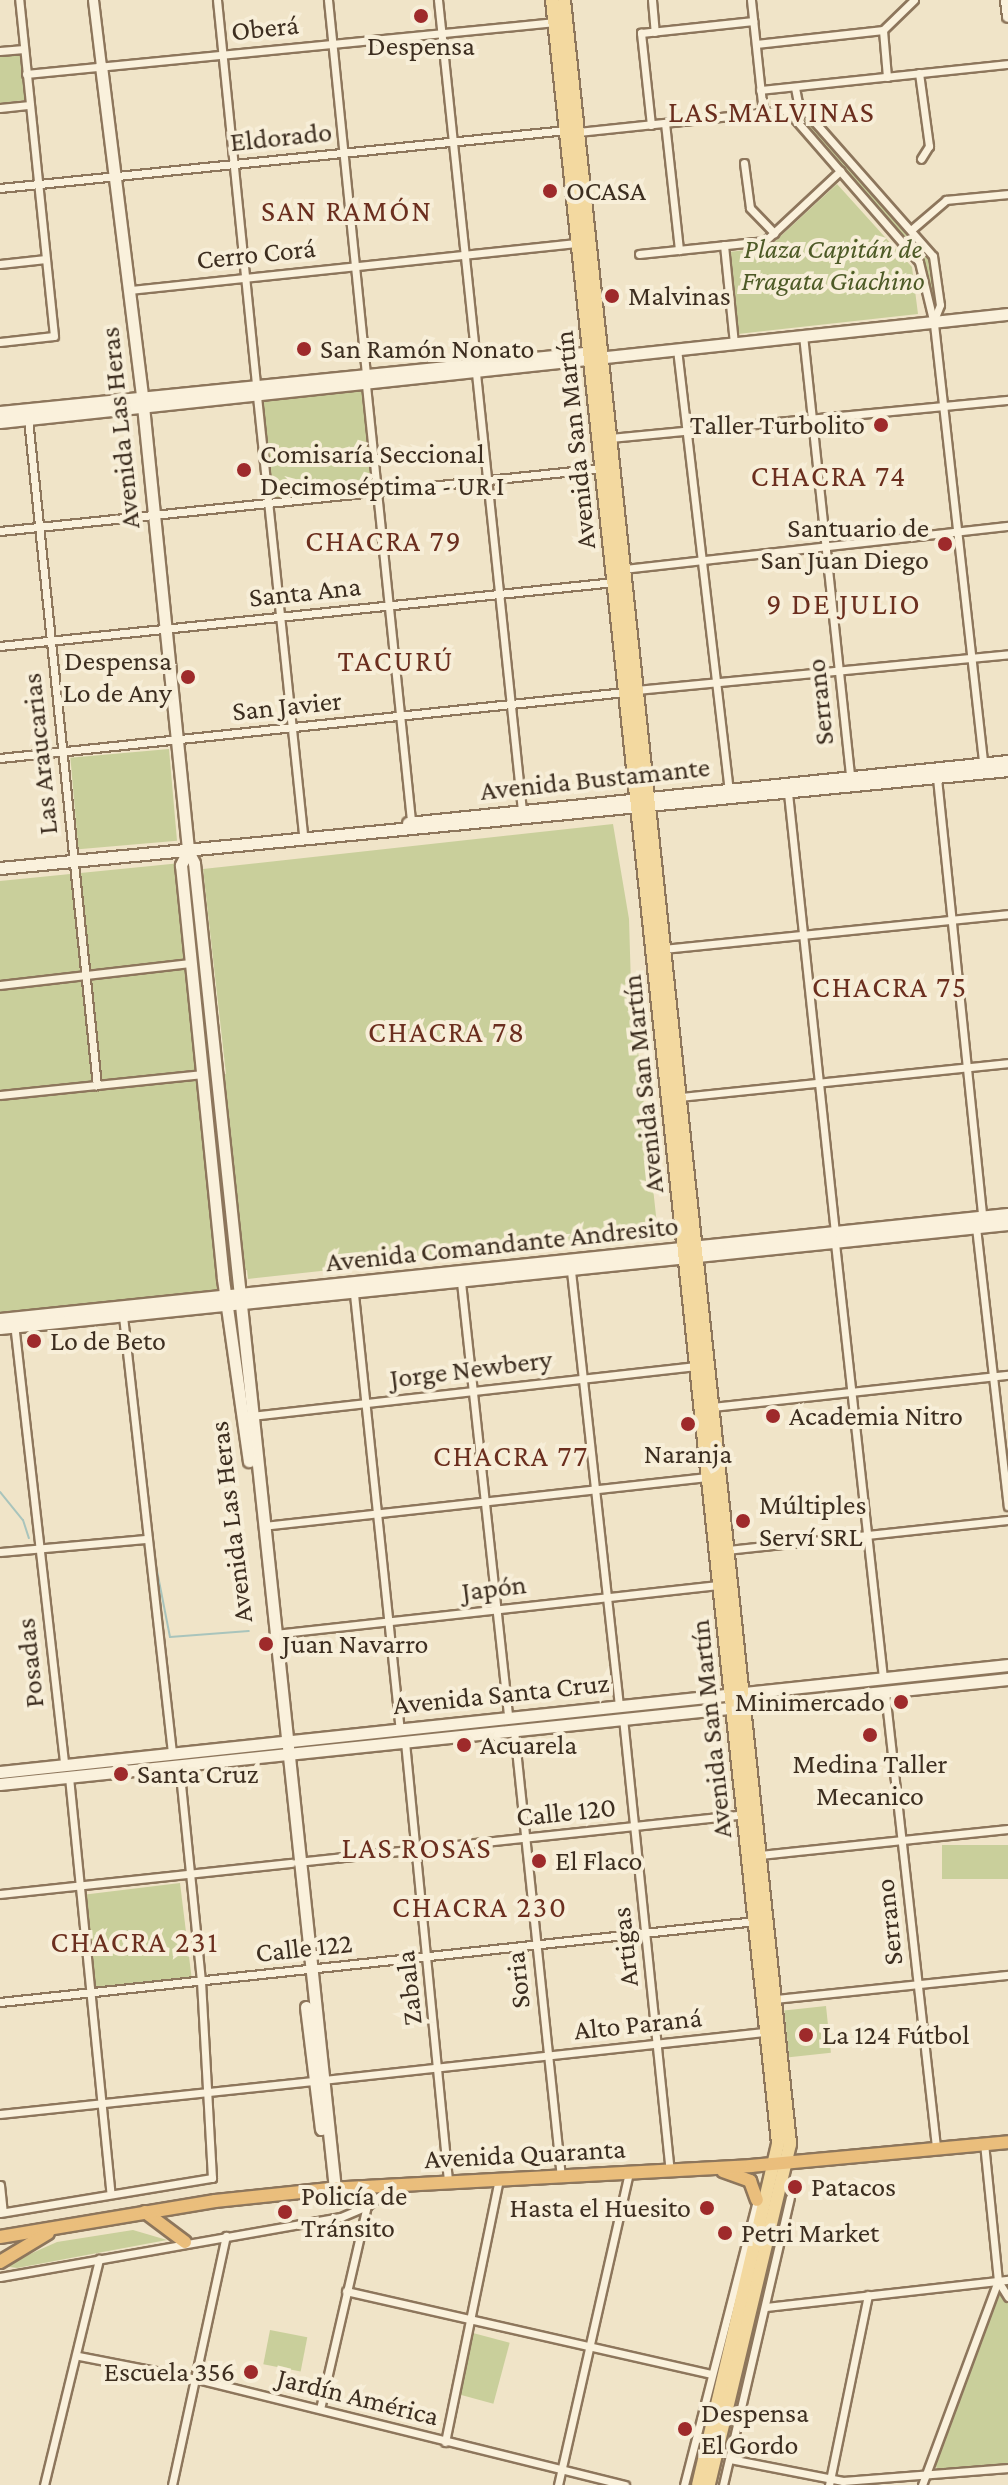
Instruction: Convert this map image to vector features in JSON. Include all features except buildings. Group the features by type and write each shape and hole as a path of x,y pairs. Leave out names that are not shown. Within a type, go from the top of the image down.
{"highway":[{"name":"Avenida Quaranta","path":"0,2237 145,2212 332,2188 712,2168 1008,2142"},
{"path":"712,2168 750,2181 757,2200"},
{"path":"145,2212 185,2242"},
{"path":"0,2262 55,2228"}],"main road":[{"name":"Avenida San Martín","path":"552,0 572,131 614,582 631,691 690,1253 712,1407 727,1550 744,1814 781,2163"},
{"name":"Avenida San Martín","path":"564,0 578,243 594,356 611,438 624,569 631,691"},
{"path":"1006,0 1008,16"},
{"name":"Avenida Las Heras","path":"101,66 130,290 188,851 194,863 233,1300 305,1970 332,2188"},
{"path":"0,412 257,391 1008,314"},
{"path":"0,422 142,402"},
{"name":"Avenida Bustamante","path":"0,868 188,851 643,802 729,789 1008,761"},
{"name":"Avenida Bustamante","path":"188,851 201,845 522,811 788,793 1008,770"},
{"name":"Avenida San Martín","path":"643,802 664,949 680,1097 696,1366 719,1585 760,1855 790,2144 781,2163"},
{"name":"Avenida Las Heras","path":"188,851 181,865 202,1074 251,1416 283,1748"},
{"name":"Avenida Comandante Andresito","path":"0,1328 14,1322 979,1222 1008,1214"},
{"name":"Avenida Comandante Andresito","path":"979,1222 1008,1224"},
{"name":"Avenida Comandante Andresito","path":"0,1319 14,1322 123,1316 233,1300 354,1294 571,1271 690,1253"},
{"name":"Avenida Santa Cruz","path":"0,1784 172,1754 405,1742 514,1730 621,1712 883,1678 1008,1665"},
{"name":"Avenida Santa Cruz","path":"737,1699 885,1692 1008,1679"},
{"name":"Avenida Santa Cruz","path":"0,1772 179,1765 400,1730 508,1718 621,1712"},
{"path":"698,2485 758,2237 781,2163"},
{"path":"709,2485 781,2163"}],"street":[{"path":"0,342 54,336 19,0"},
{"name":"Avenida Las Heras","path":"93,0 101,66"},
{"path":"217,0 303,834"},
{"path":"328,0 411,823"},
{"path":"438,0 522,811"},
{"path":"652,0 655,32"},
{"path":"751,0 763,113"},
{"path":"756,44 883,30 914,0"},
{"path":"651,125 641,33 753,21"},
{"name":"Oberá","path":"26,74 555,22"},
{"path":"883,30 887,77"},
{"path":"0,51 24,49"},
{"path":"760,90 1008,64"},
{"path":"919,73 929,146 921,159"},
{"path":"795,87 793,107 840,171 919,262 933,322 983,764"},
{"path":"0,108 30,105"},
{"path":"793,107 933,256 940,305 933,322"},
{"name":"Eldorado","path":"0,188 651,125 793,107"},
{"path":"665,123 679,250"},
{"path":"744,163 750,208 774,233"},
{"path":"639,254 765,241 840,171"},
{"path":"911,230 946,200 1008,194"},
{"name":"Cerro Corá","path":"130,290 578,243"},
{"path":"724,245 734,343"},
{"path":"0,264 46,259"},
{"name":"Serrano","path":"803,335 850,777"},
{"path":"677,349 729,789"},
{"path":"611,438 1008,400"},
{"name":"Las Araucarias","path":"28,419 97,1085"},
{"path":"0,531 602,468"},
{"path":"624,569 825,543 1008,526"},
{"name":"Santa Ana","path":"0,646 614,582"},
{"name":"San Javier","path":"0,758 839,668 1008,654"},
{"path":"937,778 1008,1506"},
{"path":"788,793 883,1678"},
{"path":"664,949 1008,914"},
{"path":"0,985 191,963"},
{"path":"680,1097 1008,1063"},
{"path":"0,1095 202,1074"},
{"name":"Artigas","path":"571,1271 670,2170"},
{"path":"461,1282 508,1718"},
{"path":"354,1294 400,1730"},
{"path":"123,1316 172,1754"},
{"name":"Posadas","path":"14,1322 80,1885 110,2191"},
{"name":"Jorge Newbery","path":"251,1416 696,1366"},
{"path":"712,1407 1008,1375"},
{"path":"263,1526 708,1477"},
{"path":"727,1550 1008,1520"},
{"path":"0,1552 147,1539"},
{"name":"Japón","path":"274,1634 719,1585"},
{"name":"Serrano","path":"885,1692 936,2148"},
{"name":"Soria","path":"514,1730 561,2177"},
{"name":"Zabala","path":"405,1742 448,2183"},
{"path":"0,2185 1,2212 110,2191 212,2178 204,2092 201,1981 179,1765"},
{"name":"Calle 120","path":"0,1894 744,1814"},
{"path":"760,1855 1008,1829"},
{"name":"Calle 122","path":"0,2002 755,1921"},
{"path":"775,1999 1008,1975"},
{"name":"Alto Paraná","path":"0,2114 767,2032"},
{"path":"984,2144 998,2281 1008,2297"},
{"path":"558,2485 629,2173"},
{"path":"445,2442 499,2180"},
{"path":"0,2277 185,2242 339,2218 367,2206 391,2186"},
{"path":"320,2409 367,2206 360,2188"},
{"path":"723,2485 790,2198"},
{"path":"684,2485 757,2200"},
{"path":"172,2485 226,2236"},
{"path":"745,2246 758,2237"},
{"path":"44,2485 79,2356 99,2259"},
{"path":"766,2307 1008,2280"},
{"path":"922,2485 923,2475 998,2281"},
{"path":"346,2291 712,2374"},
{"path":"830,2482 868,2295"},
{"name":"Jardín América","path":"79,2356 197,2379 625,2485"},
{"path":"730,2459 830,2482 1008,2468"}],"green space":[{"path":"20,52 25,100 0,103 0,54"},
{"path":"800,108 930,256 936,297 929,298 922,260 795,113"},
{"name":"Plaza Capitán de Fragata Giachino","path":"837,184 912,267 918,314 738,334 729,252 769,247"},
{"path":"364,388 377,490 272,503 260,401"},
{"path":"169,749 177,841 78,849 70,758"},
{"path":"613,824 629,919 631,986 658,1234 248,1279 247,1270 224,1273 226,1293 0,1316 0,881 181,863 204,1079 226,1074 203,869"},
{"path":"942,1845 1008,1845 1008,1879 942,1879"},
{"path":"180,1883 192,1978 95,1990 84,1895"},
{"name":"La 124 Fútbol","path":"826,2006 831,2053 789,2057 784,2010"},
{"path":"133,2230 167,2240 17,2268 3,2266 57,2242"},
{"path":"999,2284 1008,2299 1008,2465 940,2471 935,2466"},
{"path":"270,2330 307,2337 301,2372 263,2364"},
{"path":"473,2333 510,2343 493,2404 457,2394"}],"waterway":[{"path":"0,1492 23,1520 29,1538"},
{"path":"149,1530 170,1637 249,1631"}],"place":[{"name":"Despensa","path":"421,16"},
{"name":"OCASA","path":"550,191"},
{"name":"Malvinas","path":"612,296"},
{"name":"San Ramón Nonato","path":"304,349"},
{"name":"Taller Turbolito","path":"881,425"},
{"name":"Comisaría Seccional Decimoséptima - UR I","path":"244,470"},
{"name":"Santuario de San Juan Diego","path":"945,544"},
{"name":"Despensa Lo de Any","path":"188,677"},
{"name":"Lo de Beto","path":"34,1341"},
{"name":"Academia Nitro","path":"773,1416"},
{"name":"Naranja","path":"688,1424"},
{"name":"Múltiples Serví SRL","path":"743,1521"},
{"name":"Juan Navarro","path":"266,1644"},
{"name":"Minimercado","path":"901,1702"},
{"name":"Medina Taller Mecanico","path":"870,1735"},
{"name":"Acuarela","path":"464,1745"},
{"name":"Santa Cruz","path":"121,1774"},
{"name":"El Flaco","path":"539,1861"},
{"name":"La 124 Fútbol","path":"806,2035"},
{"name":"Patacos","path":"795,2187"},
{"name":"Hasta el Huesito","path":"707,2208"},
{"name":"Policía de Tránsito","path":"285,2212"},
{"name":"Petri Market","path":"725,2233"},
{"name":"Escuela 356","path":"251,2372"},
{"name":"Despensa El Gordo","path":"685,2429"}],"district":[{"name":"LAS MALVINAS","path":"772,112"},
{"name":"SAN RAMÓN","path":"347,211"},
{"name":"CHACRA 74","path":"829,476"},
{"name":"CHACRA 79","path":"384,541"},
{"name":"9 DE JULIO","path":"844,604"},
{"name":"TACURÚ","path":"396,661"},
{"name":"CHACRA 75","path":"890,987"},
{"name":"CHACRA 78","path":"447,1032"},
{"name":"CHACRA 77","path":"511,1456"},
{"name":"LAS ROSAS","path":"417,1848"},
{"name":"CHACRA 230","path":"480,1907"},
{"name":"CHACRA 231","path":"135,1942"}]}
